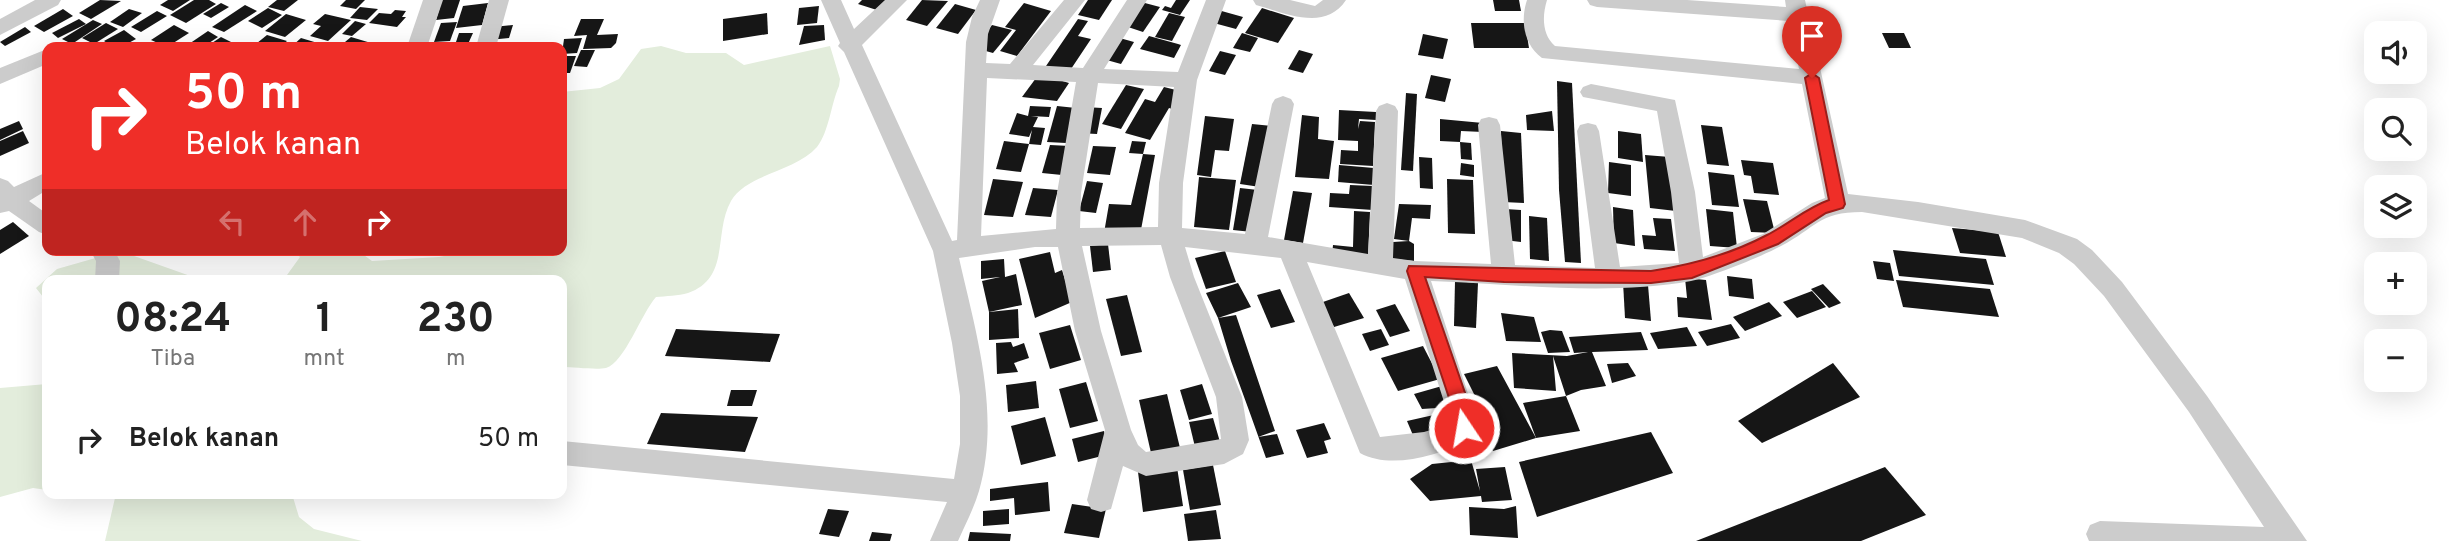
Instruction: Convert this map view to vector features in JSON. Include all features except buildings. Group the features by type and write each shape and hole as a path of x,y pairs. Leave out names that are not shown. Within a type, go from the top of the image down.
{"street":[{"path":"2,25 51,0"},
{"path":"419,42 433,0"},
{"path":"487,42 499,0"},
{"path":"831,0 849,46 957,249"},
{"path":"849,46 897,0"},
{"path":"944,541 965,492 974,444 973,396 957,249 976,70 974,50 976,35 990,0"},
{"path":"1016,72 1075,0"},
{"path":"1136,0 1089,75 1080,114 1069,193 1069,236 1088,331 1118,430 1131,457 1146,464 1224,452 1233,446 1235,440 1229,397 1182,277 1170,236 1171,183 1186,80 1216,0"},
{"path":"1262,0 1312,13 1330,5"},
{"path":"1296,0 1330,5"},
{"path":"1537,0 1534,9 1539,42 1542,48 1550,52 1812,78"},
{"path":"1597,0 1797,7 1838,204"},
{"path":"0,77 42,58"},
{"path":"976,70 1186,80"},
{"path":"1591,92 1667,105 1683,192 1692,271"},
{"path":"1255,244 1283,104"},
{"path":"1380,267 1387,111"},
{"path":"1489,125 1504,276"},
{"path":"1588,131 1609,278"},
{"path":"4,197 42,182"},
{"path":"4,197 42,223"},
{"path":"957,249 1035,238 1170,236 1255,244 1415,271 1609,278 1692,271 1772,240 1820,209 1838,204 1862,203 2013,226 2051,237 2068,246 2096,271 2136,319 2198,404 2291,541"},
{"path":"1290,250 1359,422 1370,445 1379,450 1443,439 1460,433 1464,428 1463,413 1415,271"},
{"path":"105,256 108,261 107,275"},
{"path":"1101,500 1118,430"},
{"path":"567,453 965,492"},
{"path":"2100,534 2291,541"}],"green space":[{"path":"661,46 686,53 726,53 744,65 830,46 840,79 824,134 817,147 796,162 738,192 726,214 716,266 710,277 688,293 656,297 620,357 613,364 606,368 567,367 567,275 287,275 299,256 365,256 372,261 444,256 567,256 567,91 600,88 619,79 641,49"},
{"path":"102,256 134,256 188,275 50,275 57,269"},
{"path":"42,283 42,296 36,288"},
{"path":"42,384 42,489 33,488 0,497 0,388"},
{"path":"115,499 294,499 299,517 314,529 362,541 105,541"}],"route":[{"path":"1464,428 1463,413 1415,271 1504,276 1651,277 1692,271 1772,240 1820,209 1838,204 1812,78"}]}
